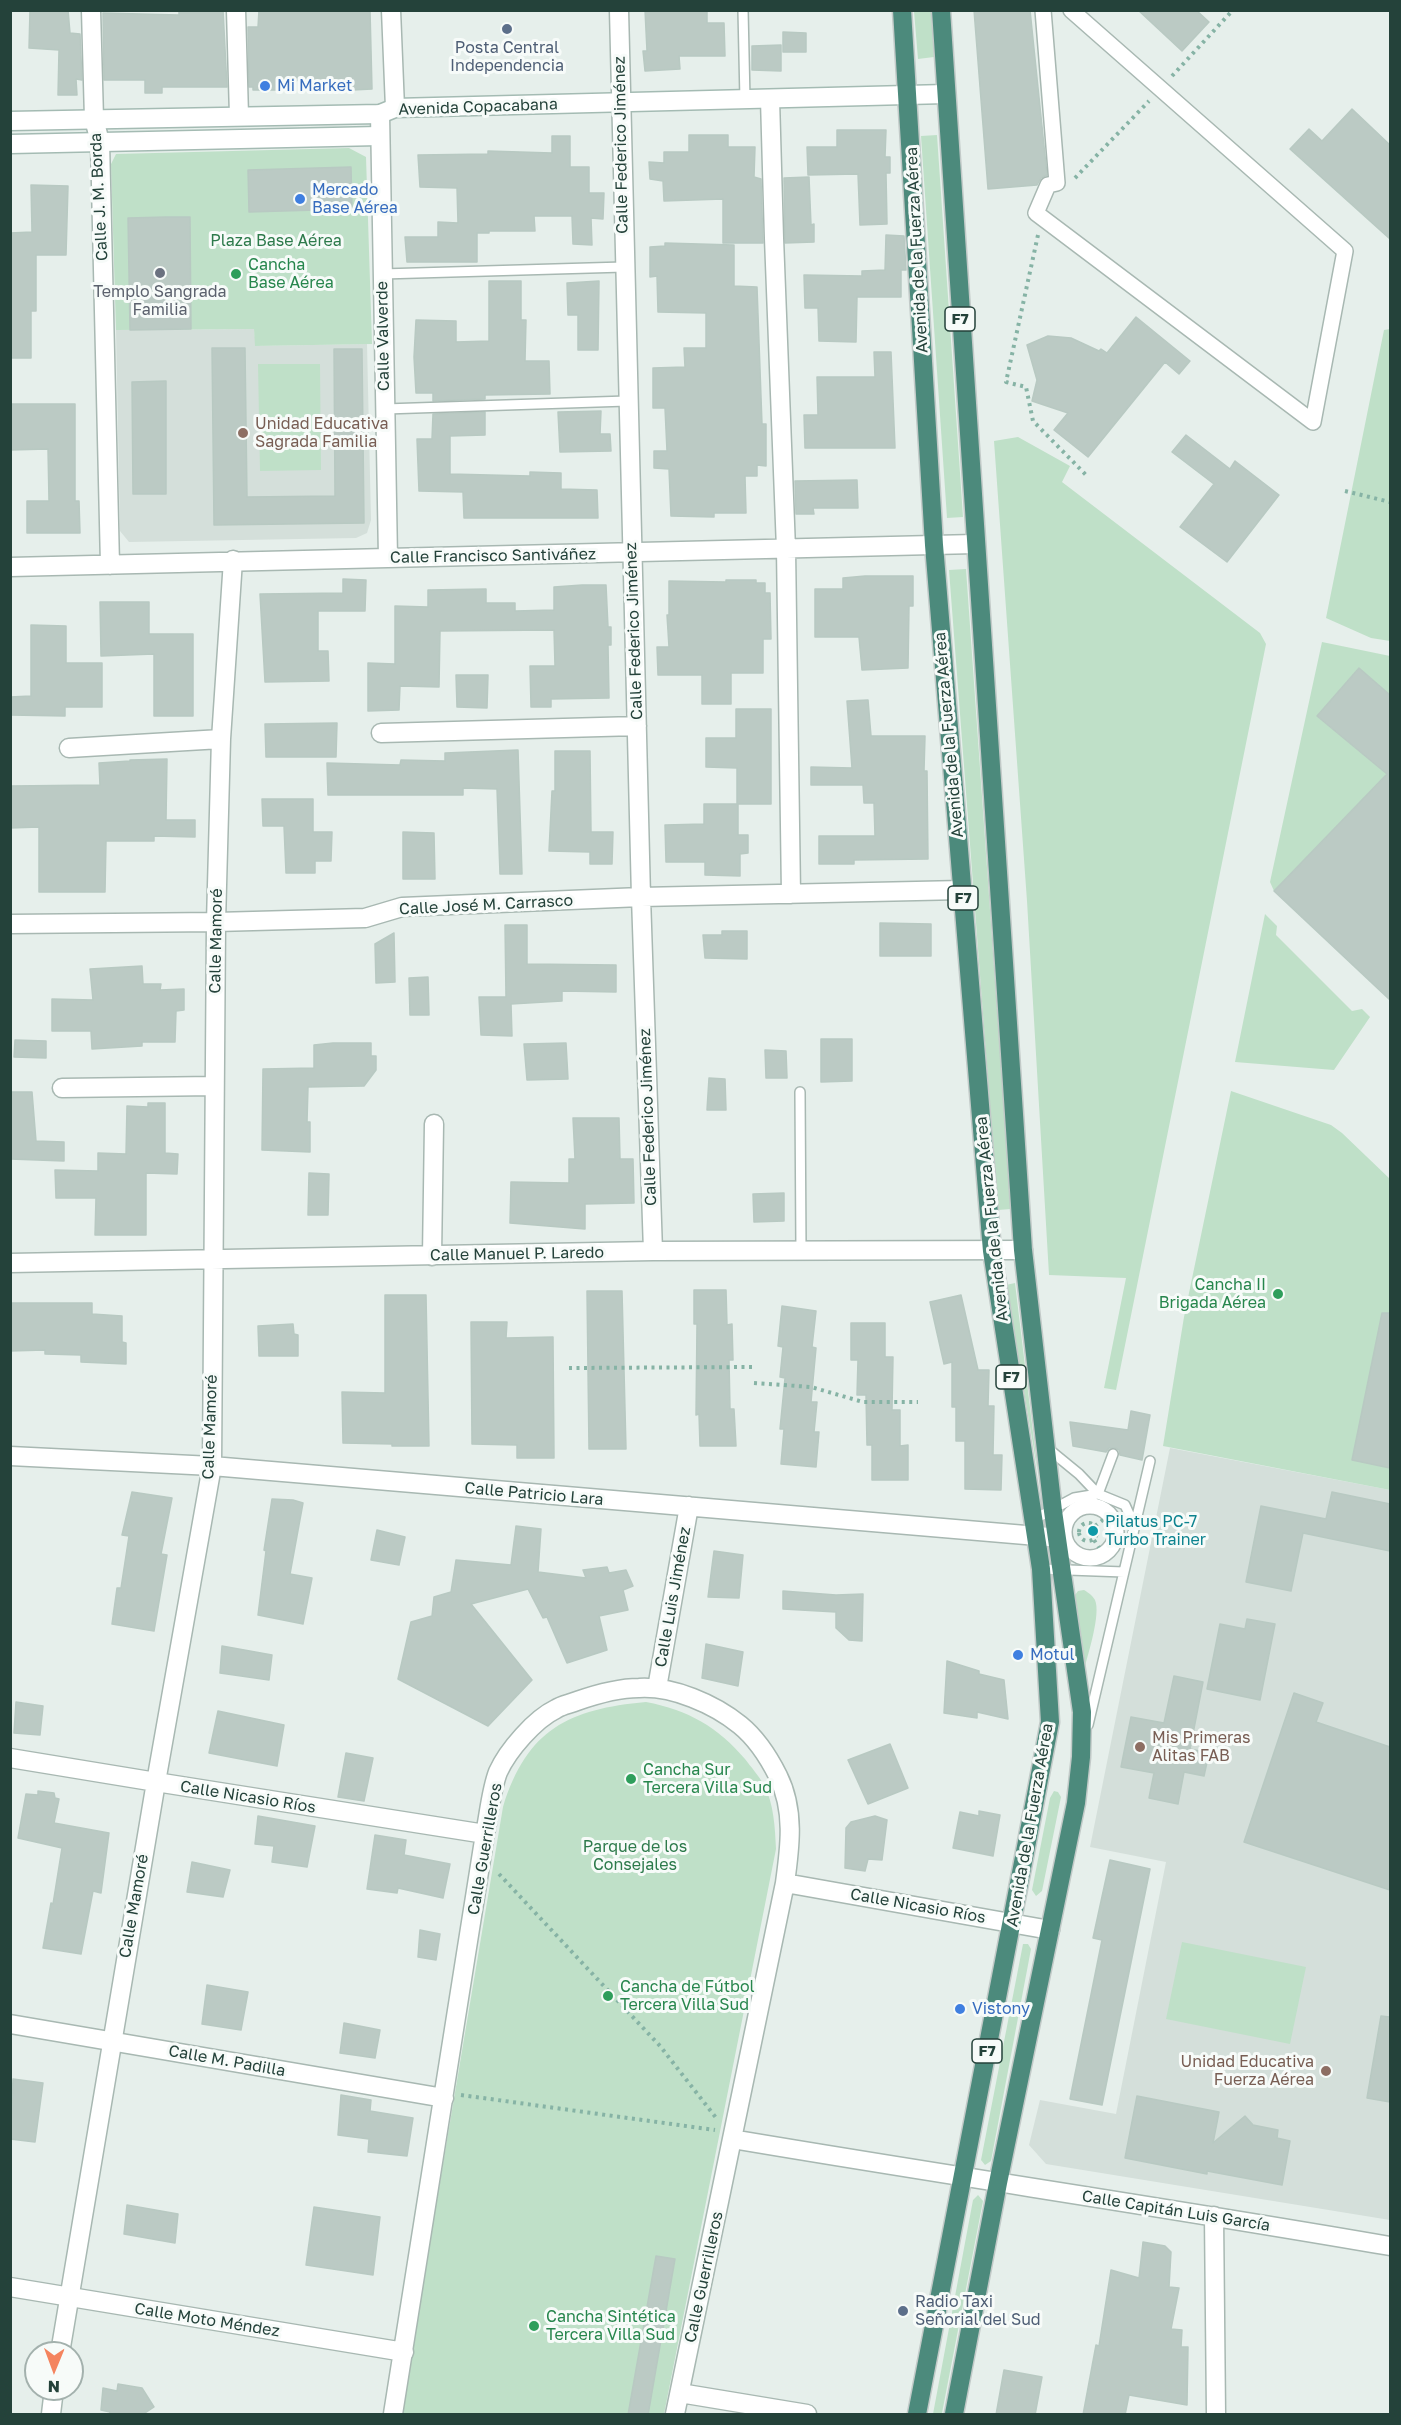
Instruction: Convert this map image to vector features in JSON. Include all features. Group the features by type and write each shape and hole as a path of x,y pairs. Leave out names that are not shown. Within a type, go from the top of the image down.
{"highway":[{"name":"Avenida de la Fuerza Aérea","path":"902,10 934,545 992,1251 1041,1569 1050,1722 917,2415"},
{"name":"Avenida de la Fuerza Aérea","path":"940,10 1023,1250 1053,1511 1082,1712 1081,1757 1076,1803 998,2183 954,2415"}],"street":[{"name":"Calle J. M. Borda","path":"91,10 94,119 100,142 110,565"},
{"path":"236,10 239,116"},
{"name":"Calle Valverde","path":"388,558 380,136 387,111 391,10"},
{"name":"Calle Federico Jiménez","path":"618,10 627,401 653,1251"},
{"path":"1043,10 1057,183 1048,185 1036,213 1313,422 1346,251 1071,10"},
{"name":"Avenida Copacabana","path":"10,121 946,94"},
{"path":"770,99 786,549 790,894"},
{"path":"10,144 380,136"},
{"name":"Calle Francisco Santiváñez","path":"10,567 975,544"},
{"name":"Calle Mamoré","path":"62,2341 111,2042 212,1466 216,922 221,739 233,561"},
{"path":"381,733 637,726"},
{"path":"69,748 221,739"},
{"name":"Calle José M. Carrasco","path":"10,924 365,918 402,907 641,897 962,890"},
{"path":"62,1088 214,1086"},
{"path":"432,1256 434,1124"},
{"name":"Calle Manuel P. Laredo","path":"10,1263 653,1251 1023,1250"},
{"name":"Calle Patricio Lara","path":"10,1456 212,1466 688,1506 1034,1528 1057,1538"},
{"name":"Calle Luis Jiménez","path":"657,1688 688,1506"},
{"name":"Calle Guerrilleros","path":"393,2415 485,1834 498,1772 521,1736 555,1709 600,1694 639,1688 657,1688 678,1693 710,1706 741,1725 763,1749 779,1778 787,1806 792,1840 675,2415"},
{"name":"Calle Nicasio Ríos","path":"10,1758 485,1834"},
{"name":"Calle Nicasio Ríos","path":"785,1883 1050,1930"},
{"name":"Calle M. Padilla","path":"10,2024 445,2095"},
{"name":"Calle Capitán Luis García","path":"732,2139 1390,2246"},
{"path":"1214,2216 1216,2415"},
{"name":"Calle Moto Méndez","path":"10,2287 404,2352"},
{"path":"680,2393 807,2415"}],"lane":[{"path":"743,10 745,100"},
{"path":"382,274 624,267"},
{"path":"385,409 627,401"},
{"path":"800,1092 801,1251"},
{"path":"1046,1447 1079,1473 1098,1494 1125,1505 1134,1528"},
{"path":"1098,1494 1113,1454"},
{"path":"1081,1757 1150,1461"},
{"path":"1034,1528 1053,1511 1074,1498 1098,1494"},
{"path":"1041,1569 1124,1572"}],"path":[{"path":"1345,491 1390,502"},
{"path":"569,1368 754,1367"},
{"path":"754,1383 811,1387 864,1402 918,1402"},
{"path":"1076,1515 1082,1525"},
{"path":"1095,1526 1107,1517"},
{"path":"1090,1523 1095,1526 1098,1534 1094,1540 1087,1542 1081,1539 1079,1532 1082,1525 1090,1523"},
{"path":"1094,1540 1102,1552"},
{"path":"445,2095 721,2131 716,2116 660,2046 493,1868 481,1865"}],"shaded area":[{"name":"Unidad Educativa Sagrada Familia","path":"254,329 256,346 367,344 371,520 367,533 356,538 129,542 120,531 116,330"},
{"path":"1170,1448 1390,1490 1390,2220 1046,2164 1029,2145 1040,2100 1116,2114 1166,1862 1090,1847"}],"green space":[{"path":"914,11 931,11 934,57 918,59"},
{"path":"937,135 963,517 947,518 921,136"},
{"name":"Plaza Base Aérea","path":"349,148 366,157 372,344 255,346 254,329 116,330 111,164 116,154"},
{"path":"1390,329 1390,641 1371,638 1326,618 1384,330"},
{"path":"258,364 320,364 321,470 260,471"},
{"path":"1018,437 1070,466 1062,482 1260,633 1266,644 1116,1390 1104,1388 1126,1278 1049,1275 1027,901 994,441"},
{"path":"966,569 1011,1209 998,1210 949,570"},
{"path":"1322,642 1390,656 1390,695 1359,668 1317,716 1387,774 1274,891 1270,882"},
{"path":"1265,914 1277,926 1276,935 1352,1011 1362,1009 1370,1017 1334,1070 1235,1062"},
{"path":"1231,1091 1331,1125 1390,1179 1390,1490 1163,1446 1184,1317"},
{"path":"1015,1283 1038,1474 1006,1285"},
{"path":"1084,1590 1095,1600 1096,1615 1084,1670 1075,1595 1078,1591"},
{"name":"Parque de los Consejales","path":"646,1702 689,1715 713,1729 745,1759 760,1778 770,1800 776,1849 664,2414 401,2414 503,1807 513,1780 525,1759 538,1741 555,1728 595,1710"},
{"path":"1054,1791 1058,1792 1061,1797 1042,1891 1036,1896 1032,1890 1050,1798"},
{"path":"1182,1942 1306,1967 1290,2044 1166,2019"},
{"path":"1023,1944 1028,1944 1031,1949 991,2161 985,2165 981,2160"},
{"path":"978,2195 983,2201 942,2413 933,2414 973,2200"}],"building":[{"path":"30,10 68,10 70,33 80,34 82,80 76,79 77,95 58,95 59,50 29,48"},
{"path":"179,10 223,10 227,87 162,87 162,93 145,93 145,80 104,80 103,13 179,15"},
{"path":"259,10 370,10 372,89 353,90 353,83 340,83 340,79 282,81 282,90 253,90 253,87 249,87 248,27 258,27"},
{"path":"645,10 707,10 707,23 724,23 725,56 679,56 680,69 645,71 643,51 647,51"},
{"path":"974,10 1030,10 1047,175 1041,178 1037,185 988,189"},
{"path":"1138,10 1196,10 1209,22 1182,51"},
{"path":"783,32 806,33 806,52 783,52"},
{"path":"781,45 781,71 752,70 752,46"},
{"path":"1352,109 1390,145 1390,239 1290,149 1309,129 1322,141"},
{"path":"837,130 886,130 885,157 890,157 890,173 886,173 887,224 860,225 858,174 808,175 807,147 837,147"},
{"path":"689,135 728,135 728,147 755,147 754,177 761,179 763,243 723,243 723,199 664,201 663,181 650,179 649,162 664,163 664,152 689,152"},
{"path":"552,136 570,136 570,167 589,167 589,193 604,193 603,219 591,218 592,245 573,244 572,216 534,216 535,231 477,233 477,262 407,262 405,237 438,237 438,222 458,223 457,188 420,187 418,155 488,154 488,151 552,153"},
{"name":"Mercado Base Aérea","path":"351,167 352,209 249,212 248,170"},
{"path":"809,177 814,242 785,243 784,178"},
{"path":"31,185 68,186 66,255 36,255 36,311 31,311 31,358 10,358 10,233 32,232"},
{"name":"Templo Sangrada Familia","path":"190,217 191,329 130,330 128,218"},
{"path":"886,235 904,236 906,270 901,270 901,297 857,297 856,342 819,341 818,308 805,308 804,275 862,276 862,271 885,270"},
{"path":"665,243 734,245 734,286 757,287 762,424 766,424 766,466 757,465 757,476 745,476 746,513 714,513 714,517 671,516 669,469 654,468 654,451 667,451 665,408 653,408 653,368 685,367 684,348 706,348 706,313 658,312 657,276 650,277 650,247 665,246"},
{"path":"489,281 521,281 521,320 526,320 525,361 549,361 550,394 485,395 485,399 433,401 433,393 416,393 414,357 416,320 456,321 456,342 489,341"},
{"path":"599,281 598,350 578,350 578,315 568,315 567,283"},
{"path":"1136,317 1190,361 1179,374 1165,362 1088,457 1054,430 1068,413 1032,401 1037,380 1027,345 1048,336 1071,338 1107,353"},
{"path":"212,348 245,348 247,497 335,496 334,349 362,349 364,523 214,525"},
{"path":"874,352 891,352 895,448 805,448 804,415 818,415 817,377 875,377"},
{"path":"166,381 166,494 133,494 132,382"},
{"path":"10,404 75,404 75,501 79,501 80,533 27,533 27,501 49,501 48,449 10,450"},
{"path":"601,411 600,434 610,434 611,451 560,452 558,412"},
{"path":"485,412 485,435 450,436 450,474 530,476 530,472 561,473 561,489 597,490 598,518 464,518 463,492 419,491 417,439 432,439 433,414"},
{"path":"1186,435 1230,469 1235,461 1279,495 1227,562 1180,527 1214,484 1172,452"},
{"path":"857,480 858,508 813,508 814,514 796,514 795,481"},
{"path":"913,576 913,606 909,606 908,668 862,670 859,637 815,637 815,589 843,589 843,578"},
{"path":"343,579 366,580 365,611 318,611 318,651 328,651 329,681 265,682 260,594 343,593"},
{"path":"726,580 756,580 756,583 765,583 765,593 770,593 771,639 763,639 763,673 731,673 731,704 702,704 702,675 658,675 657,647 669,647 667,615 669,615 669,581 726,582"},
{"path":"606,585 608,627 611,627 611,645 608,645 609,698 551,699 551,707 531,707 530,666 555,666 554,630 440,631 439,687 400,686 399,710 368,711 368,663 395,664 395,606 428,607 428,590 486,589 486,603 515,603 515,611 554,610 554,587"},
{"path":"100,602 149,602 149,634 193,634 193,716 154,716 154,654 101,656"},
{"path":"31,625 66,626 66,663 102,663 102,707 65,707 65,716 10,715 10,697 31,696"},
{"path":"1359,668 1390,695 1390,1000 1274,891 1387,774 1317,716"},
{"path":"456,675 488,675 487,708 457,707"},
{"path":"868,700 871,736 925,736 924,771 927,771 928,859 854,860 854,864 819,864 819,836 875,836 874,803 864,803 863,785 811,785 811,767 852,768 847,701"},
{"path":"736,709 771,709 771,804 737,804 737,768 706,767 706,738 736,738"},
{"path":"337,723 336,757 266,757 265,724"},
{"path":"518,750 522,874 500,874 497,789 463,788 463,795 328,795 327,763 400,765 401,760 445,761 445,753"},
{"path":"555,751 590,751 591,832 613,832 612,864 590,864 590,852 549,851 552,791 555,791"},
{"path":"167,759 166,820 195,820 195,837 154,836 154,841 106,841 105,892 39,892 39,827 10,828 10,786 100,785 99,763"},
{"path":"262,799 313,799 313,832 332,832 331,861 315,861 315,873 286,873 284,826 263,826"},
{"path":"704,804 738,804 738,835 748,835 748,853 740,854 740,876 705,875 705,862 666,862 665,825 704,824"},
{"path":"403,832 434,833 435,879 403,879"},
{"path":"880,923 931,924 931,956 880,956"},
{"path":"505,925 527,925 527,964 616,965 616,992 562,991 562,1001 511,1004 512,1036 481,1035 479,997 506,997"},
{"path":"722,931 747,931 747,959 705,958 703,935 722,935"},
{"path":"394,933 395,982 376,983 375,944"},
{"path":"142,966 143,984 161,984 160,990 184,989 184,1010 176,1011 175,1042 142,1042 142,1046 92,1049 91,1031 52,1031 52,999 93,1000 90,969"},
{"path":"428,977 429,1015 410,1015 409,978"},
{"path":"821,1039 852,1039 852,1081 821,1082"},
{"path":"15,1040 46,1041 46,1058 14,1057"},
{"path":"371,1043 371,1056 376,1056 376,1070 364,1086 308,1087 307,1122 310,1122 310,1152 262,1150 263,1069 314,1068 314,1045"},
{"path":"566,1043 568,1079 527,1080 524,1044"},
{"path":"765,1050 786,1051 787,1078 766,1078"},
{"path":"709,1078 725,1079 726,1110 707,1110"},
{"path":"10,1092 32,1092 36,1141 64,1142 64,1161 10,1159"},
{"path":"148,1103 165,1103 165,1153 178,1154 177,1174 146,1173 146,1235 95,1235 96,1198 56,1198 55,1170 98,1171 98,1153 126,1154 127,1106 148,1107"},
{"path":"573,1118 619,1118 620,1159 633,1159 634,1203 585,1204 585,1229 510,1223 511,1182 569,1183 569,1159 575,1159"},
{"path":"309,1173 329,1174 328,1215 308,1215"},
{"path":"784,1193 784,1221 754,1222 753,1194"},
{"path":"694,1290 726,1290 727,1325 732,1324 733,1360 729,1360 730,1409 734,1409 736,1446 700,1446 699,1414 696,1415 697,1324 694,1324"},
{"path":"587,1291 622,1291 626,1449 589,1449"},
{"path":"385,1295 426,1295 429,1446 343,1443 342,1392 385,1393"},
{"path":"961,1295 978,1370 989,1370 988,1406 994,1406 993,1455 1002,1455 1001,1490 965,1489 965,1441 956,1441 956,1407 952,1407 952,1362 944,1364 930,1302"},
{"path":"10,1303 92,1303 92,1314 122,1316 122,1342 126,1343 126,1364 81,1362 81,1355 45,1354 45,1350 10,1351"},
{"path":"782,1306 816,1311 812,1347 816,1348 811,1402 817,1402 814,1432 819,1432 816,1467 781,1464 784,1429 780,1429 785,1378 780,1377 783,1347 778,1346"},
{"path":"1382,1313 1390,1313 1390,1468 1352,1460"},
{"path":"471,1322 507,1322 506,1338 553,1337 554,1458 517,1458 517,1445 472,1444"},
{"path":"851,1323 885,1323 885,1357 893,1357 892,1410 900,1410 900,1446 908,1445 908,1480 872,1480 872,1445 867,1445 866,1395 857,1395 858,1360 851,1360"},
{"path":"293,1324 294,1334 298,1335 298,1356 259,1356 258,1326"},
{"path":"1131,1411 1150,1415 1142,1460 1120,1455 1119,1450 1115,1448 1109,1448 1106,1452 1073,1446 1070,1422 1128,1430"},
{"path":"132,1492 172,1498 161,1554 167,1555 154,1631 112,1624 117,1588 121,1588 129,1536 122,1535"},
{"path":"1332,1492 1390,1504 1390,1551 1303,1533 1291,1591 1246,1582 1261,1506 1326,1519"},
{"path":"272,1499 303,1503 290,1574 312,1578 303,1624 258,1615 266,1551 264,1550"},
{"path":"516,1526 541,1529 538,1572 586,1578 583,1570 607,1567 609,1573 626,1570 633,1586 623,1590 628,1610 599,1616 607,1650 567,1663 547,1617 543,1618 528,1589 471,1604 532,1680 488,1726 398,1679 411,1622 432,1616 434,1597 451,1592 456,1560 511,1565"},
{"path":"377,1530 405,1537 399,1565 371,1560"},
{"path":"714,1551 743,1555 739,1598 708,1597"},
{"path":"783,1591 836,1595 863,1594 862,1641 849,1640 836,1628 836,1612 783,1609"},
{"path":"1247,1619 1275,1624 1260,1700 1207,1689 1220,1624 1245,1629"},
{"path":"706,1644 743,1652 738,1686 702,1678"},
{"path":"222,1646 272,1655 269,1680 220,1673"},
{"path":"947,1661 979,1671 979,1674 1004,1680 1008,1719 977,1712 977,1718 944,1713"},
{"path":"1174,1676 1203,1682 1190,1749 1209,1753 1204,1776 1184,1772 1178,1804 1149,1798 1154,1773 1121,1767 1131,1717 1164,1723"},
{"path":"1294,1693 1323,1703 1316,1722 1390,1747 1390,1890 1244,1842"},
{"path":"16,1702 43,1706 40,1735 14,1733"},
{"path":"218,1711 284,1725 277,1766 209,1753"},
{"path":"890,1744 908,1788 868,1804 848,1760"},
{"path":"346,1753 373,1758 364,1801 338,1797"},
{"path":"38,1791 54,1793 55,1798 59,1799 54,1823 109,1833 101,1893 93,1891 81,1954 43,1948 62,1848 18,1838 26,1794 38,1795"},
{"path":"979,1811 1000,1815 993,1856 953,1848 960,1812 979,1816"},
{"path":"258,1816 315,1826 307,1867 272,1862 274,1846 255,1844"},
{"path":"875,1816 887,1820 882,1860 868,1859 865,1871 845,1868 846,1828 851,1822"},
{"path":"375,1835 406,1840 404,1855 450,1864 443,1898 398,1888 397,1893 367,1889"},
{"path":"1110,1860 1150,1869 1102,2105 1070,2099 1102,1940 1093,1938"},
{"path":"192,1862 230,1870 223,1897 187,1892"},
{"path":"420,1930 440,1934 436,1960 418,1957"},
{"path":"207,1985 248,1992 241,2030 202,2024"},
{"path":"1381,2016 1390,2017 1390,2102 1367,2098"},
{"path":"344,2023 380,2030 375,2058 340,2053"},
{"path":"13,2079 43,2083 35,2142 10,2139"},
{"path":"341,2095 371,2100 370,2111 413,2118 407,2156 368,2152 369,2139 338,2135"},
{"path":"1137,2096 1219,2112 1213,2143 1245,2116 1253,2125 1278,2130 1277,2138 1290,2141 1282,2185 1207,2171 1207,2174 1125,2158"},
{"path":"127,2205 178,2214 175,2243 124,2234"},
{"path":"314,2207 380,2217 373,2275 306,2265"},
{"path":"1143,2242 1165,2246 1171,2252 1169,2287 1179,2288 1171,2329 1182,2330 1181,2347 1188,2347 1187,2405 1129,2395 1125,2415 1083,2415 1096,2345 1099,2346 1111,2270 1139,2278"},
{"path":"656,2256 675,2259 648,2415 628,2415"},
{"path":"1004,2370 1042,2377 1035,2415 996,2415"},
{"path":"118,2384 142,2388 154,2407 142,2415 109,2415 110,2412 101,2410 103,2388 117,2391"}],"place":[{"name":"Posta Central Independencia","path":"507,29"},
{"name":"Mi Market","path":"265,86"},
{"name":"Mercado Base Aérea","path":"300,199"},
{"name":"Templo Sangrada Familia","path":"160,273"},
{"name":"Cancha Base Aérea","path":"236,274"},
{"name":"Unidad Educativa Sagrada Familia","path":"243,433"},
{"name":"Cancha II Brigada Aérea","path":"1278,1294"},
{"name":"Pilatus PC-7 Turbo Trainer","path":"1093,1531"},
{"name":"Motul","path":"1018,1655"},
{"name":"Mis Primeras Alitas FAB","path":"1140,1747"},
{"name":"Cancha Sur Tercera Villa Sud","path":"631,1779"},
{"name":"Cancha de Fútbol Tercera Villa Sud","path":"608,1996"},
{"name":"Vistony","path":"960,2009"},
{"name":"Unidad Educativa Fuerza Aérea","path":"1326,2071"},
{"name":"Radio Taxi Señorial del Sud","path":"903,2311"},
{"name":"Cancha Sintética Tercera Villa Sud","path":"534,2326"}]}
